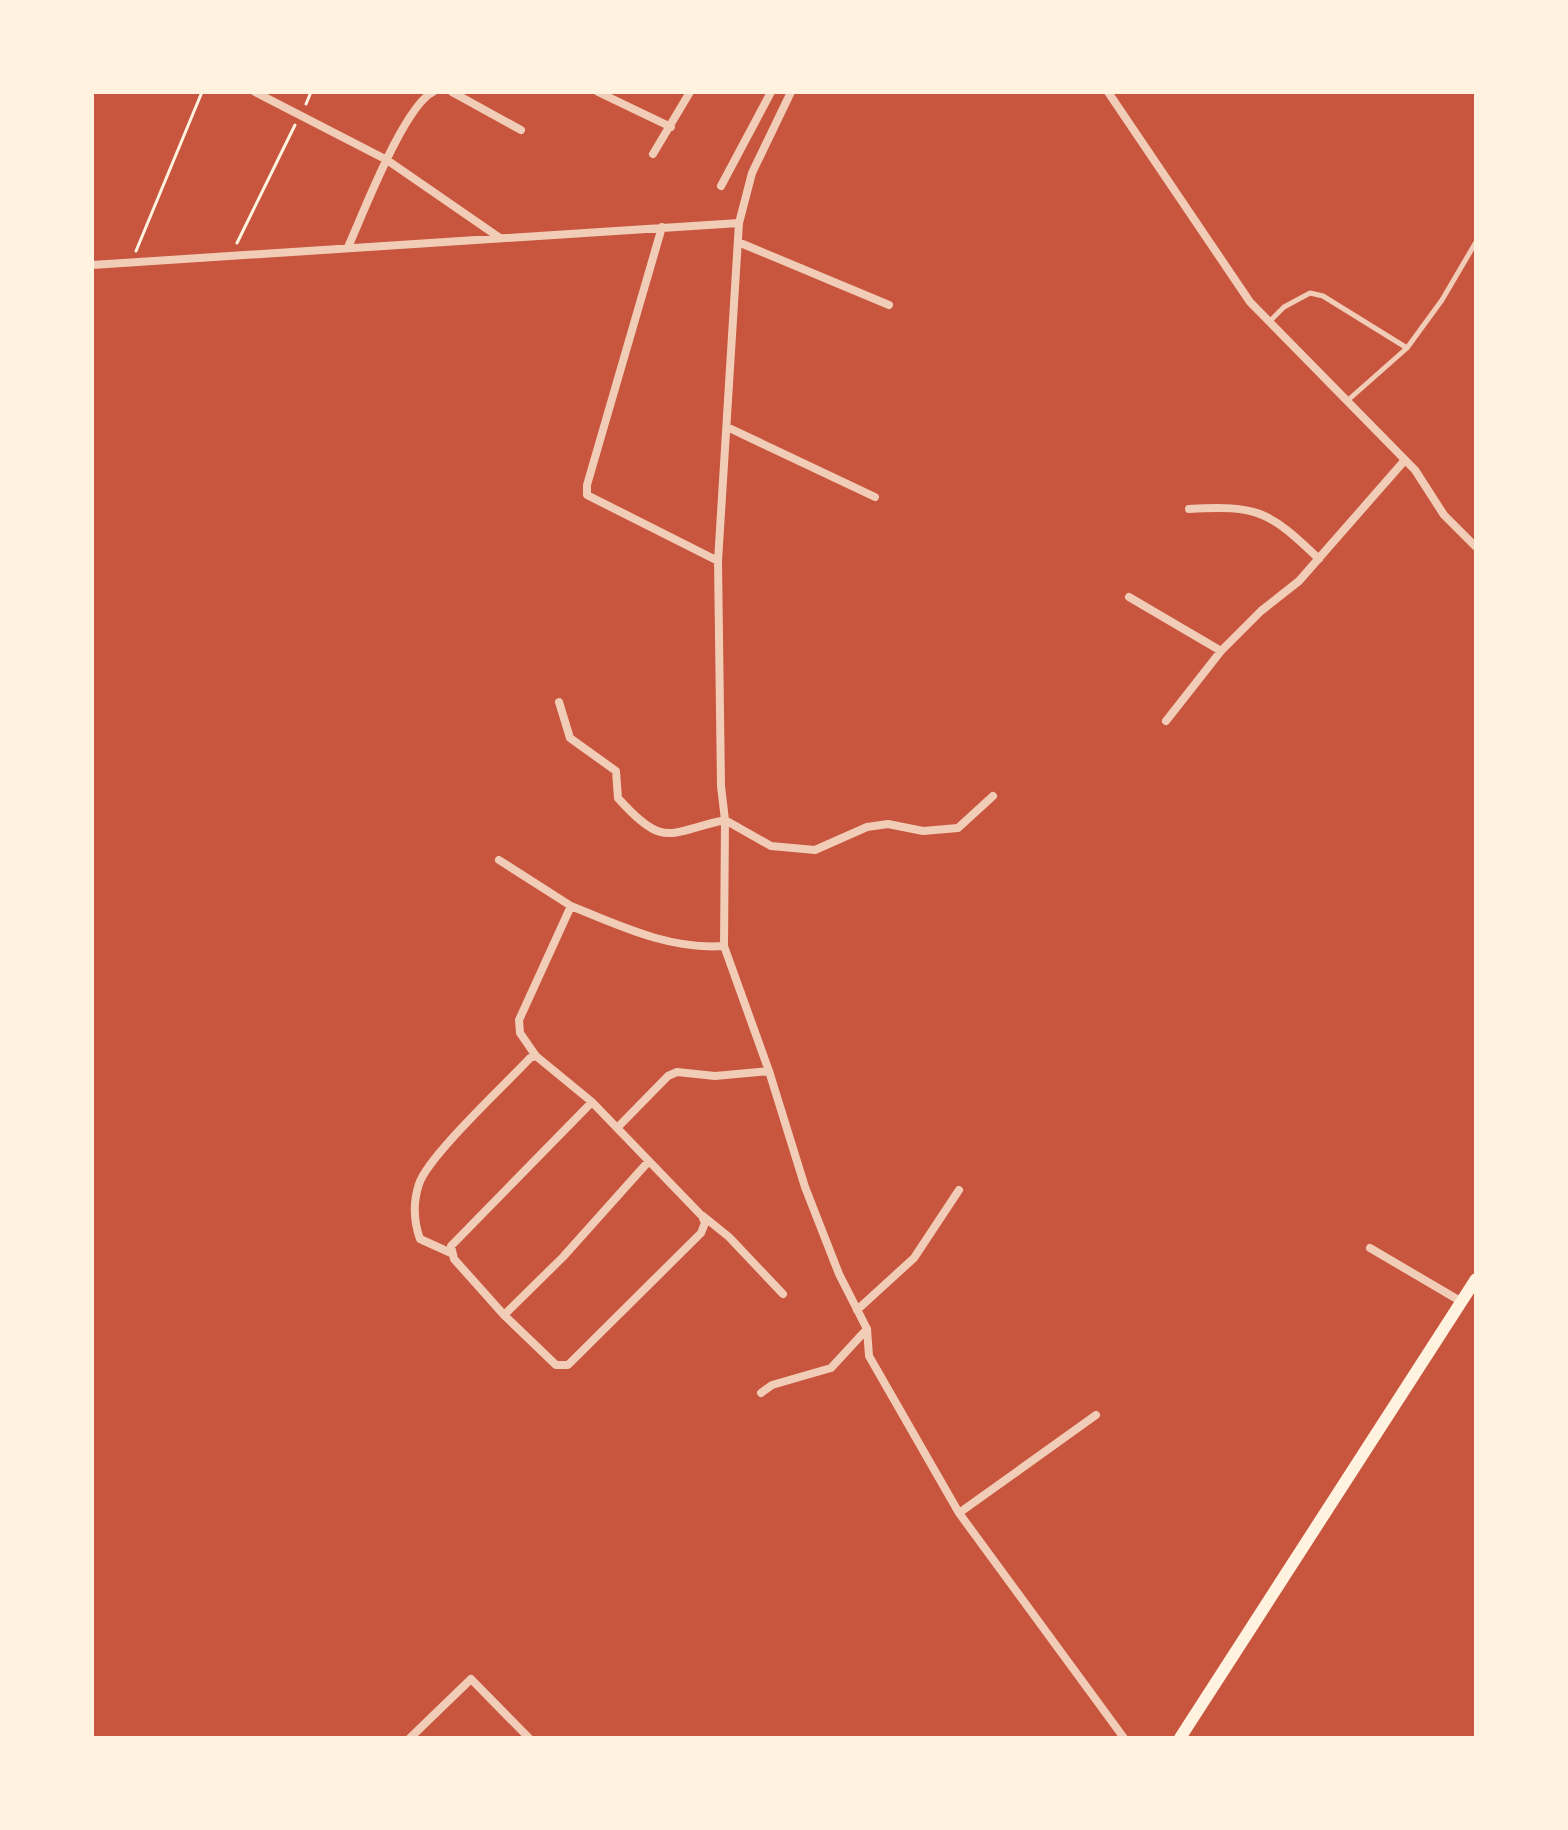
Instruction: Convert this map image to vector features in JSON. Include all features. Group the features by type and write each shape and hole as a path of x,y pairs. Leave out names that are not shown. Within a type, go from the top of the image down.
{"main road":[{"path":"1180,1738 1476,1279"}],"street":[{"path":"255,92 387,160 500,238"},
{"path":"348,247 387,160 420,101 433,92"},
{"path":"452,92 521,130"},
{"path":"598,92 671,127"},
{"path":"653,154 690,92"},
{"path":"721,186 771,92"},
{"path":"791,92 752,173 739,223 718,561 721,786 725,820 724,946 769,1071 805,1187 867,1329 869,1356 959,1513 1124,1738"},
{"path":"1108,92 1250,302 1268,324 1405,460 1425,484 1444,515 1476,547"},
{"path":"92,265 739,223"},
{"path":"662,227 587,485 587,495 718,561"},
{"path":"738,242 889,305"},
{"path":"727,427 875,497"},
{"path":"1166,721 1221,651 1261,611 1286,594 1405,460"},
{"path":"1189,509 1222,507 1263,512 1285,526 1319,559"},
{"path":"1129,597 1221,651"},
{"path":"559,702 570,738 577,746 611,764 616,771 618,798 650,827 673,836 725,820 771,846 815,850 867,827 888,824 923,831 958,828 993,796"},
{"path":"499,860 571,906 640,934 700,948 724,946"},
{"path":"571,906 519,1020 520,1033 536,1056 592,1102 648,1162 702,1216 729,1237 783,1294"},
{"path":"536,1056 530,1058 426,1169 419,1184 416,1227 420,1239 451,1253 504,1315 556,1365 568,1365 701,1233 705,1223 702,1216"},
{"path":"617,1128 668,1076 677,1072 715,1076 769,1071"},
{"path":"451,1253 451,1246 592,1102"},
{"path":"504,1315 563,1257 648,1162"},
{"path":"857,1310 914,1258 959,1190"},
{"path":"1370,1248 1462,1302"},
{"path":"761,1393 772,1385 831,1368 867,1329"},
{"path":"959,1513 1096,1415"},
{"path":"410,1738 471,1679 529,1738"}],"lane":[{"path":"1346,402 1407,348 1442,300 1476,242"},
{"path":"1268,324 1284,307 1310,293 1323,296 1407,348"}],"path":[{"path":"132,261 202,92"},
{"path":"231,254 301,114"}]}
